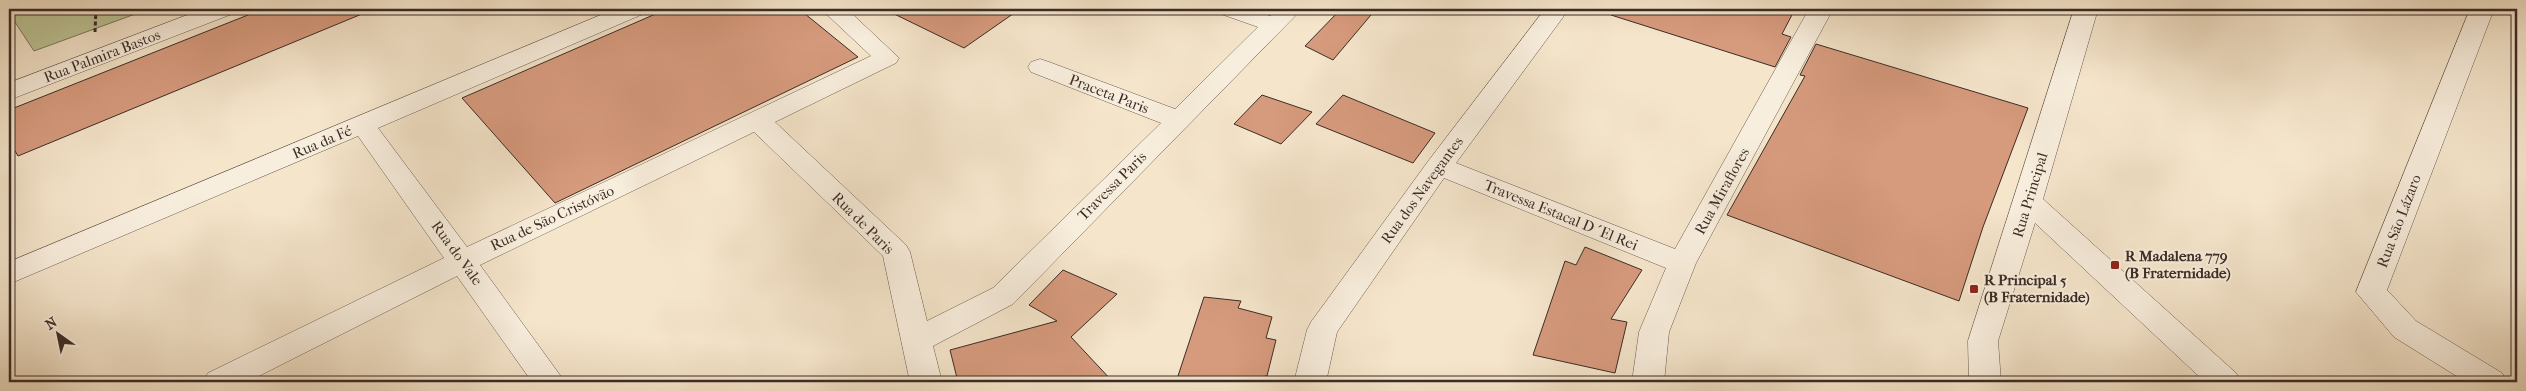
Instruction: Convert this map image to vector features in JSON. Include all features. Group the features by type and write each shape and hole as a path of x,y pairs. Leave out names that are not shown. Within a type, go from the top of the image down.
{"street":[{"name":"Rua Palmira Bastos","path":"9,92 224,9"},
{"name":"Rua da Fé","path":"10,270 635,9"},
{"name":"Rua de São Cristóvão","path":"220,382 462,261 887,58 833,9"},
{"path":"1229,9 1282,17"},
{"name":"Rua dos Navegantes","path":"1310,382 1322,330 1439,166 1557,9"},
{"name":"Rua Miraflores","path":"1648,382 1654,332 1682,263 1821,9"},
{"name":"Rua Principal","path":"1985,382 1983,341 2086,9"},
{"name":"Rua São Lázaro","path":"2482,9 2371,292 2405,329 2491,382"},
{"name":"Travessa Paris","path":"917,340 1003,296 1282,17"},
{"name":"Praceta Paris","path":"1040,67 1178,120"},
{"name":"Rua de Paris","path":"758,121 896,252 926,382"},
{"name":"Rua do Vale","path":"363,124 549,382"},
{"name":"Travessa Estacal D´El Rei","path":"1439,166 1682,263"},
{"path":"2028,201 2225,382"}],"path":[{"path":"95,35 96,9"}],"green space":[{"path":"9,9 149,9 34,51 9,13"}],"building":[{"path":"263,9 374,9 18,156 9,141 9,110"},
{"path":"667,9 799,9 858,57 555,203 462,98"},
{"path":"884,9 1020,9 964,48"},
{"path":"1341,9 1376,9 1333,60 1305,46"},
{"path":"1612,9 1795,9 1782,34 1791,37 1775,67 1611,15"},
{"path":"1816,44 2028,108 1983,227 1959,301 1727,215 1805,76 1800,75"},
{"path":"1262,95 1312,112 1281,144 1234,124"},
{"path":"1343,95 1435,133 1413,163 1316,124"},
{"path":"1585,247 1642,270 1611,319 1627,322 1615,373 1533,355 1565,261 1576,265"},
{"path":"1063,270 1117,294 1071,337 1113,382 958,382 950,350 1057,321 1029,305"},
{"path":"1204,297 1241,301 1238,308 1272,317 1266,338 1276,340 1267,376 1258,377 1256,382 1176,382"}],"place":[{"name":"R Madalena 779 (B Fraternidade)","path":"2115,265"},
{"name":"R Principal 5 (B Fraternidade)","path":"1974,289"}]}
